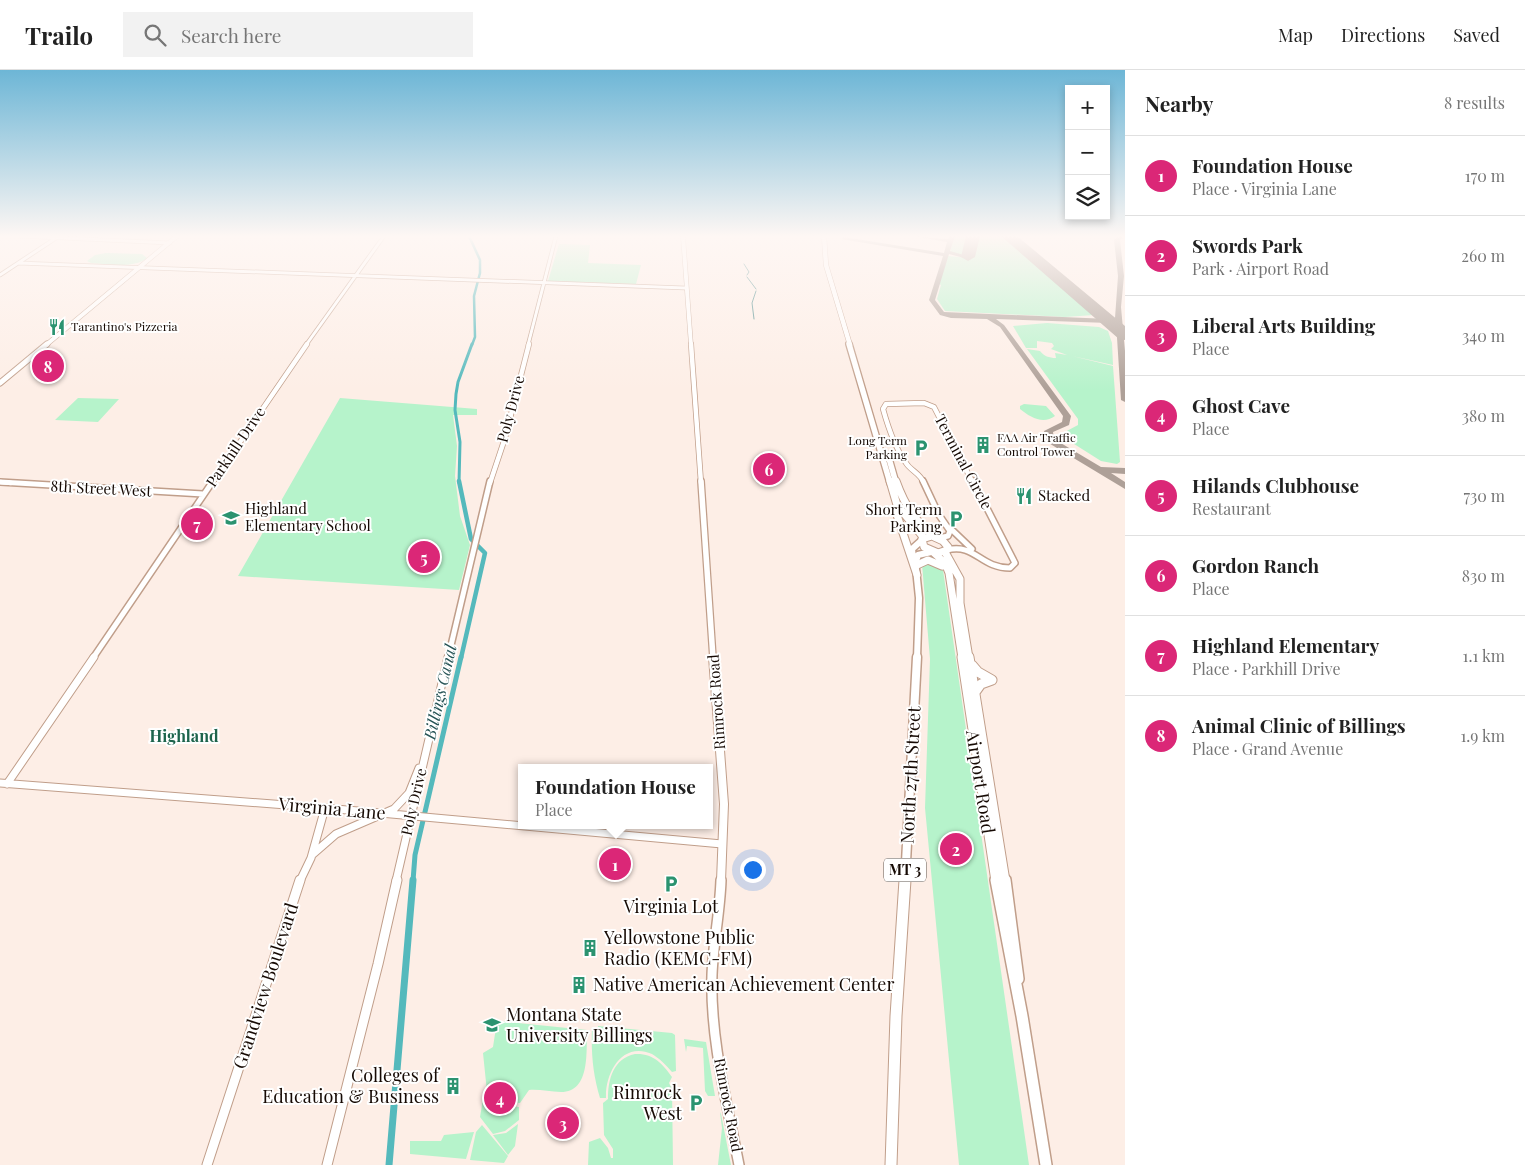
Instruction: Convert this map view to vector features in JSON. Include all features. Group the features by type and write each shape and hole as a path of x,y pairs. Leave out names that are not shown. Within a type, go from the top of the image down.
{"highway":[{"name":"MT 3","path":"832,287 886,466 892,501 906,531 910,556 916,570"},
{"name":"MT 3","path":"864,395 881,433 901,499 917,524 938,538"},
{"name":"Airport Road","path":"886,466 897,505 922,539 924,547 947,567 995,873 1022,1016 1046,1165"},
{"name":"Airport Road","path":"938,538 947,544 947,558 960,579 960,603 972,664 1014,937 1022,1016"},
{"path":"922,539 938,538"},
{"path":"932,552 946,551"},
{"path":"916,570 924,560 936,561 944,568 949,579"},
{"path":"972,664 978,672 992,680 981,684 976,691"}],"main road":[{"path":"0,383 115,287"},
{"name":"Rimrock Road","path":"685,288 723,774 722,844 712,975 712,1003 721,1071 739,1165"},
{"name":"North 27th Street","path":"891,1165 896,1016 913,748 919,598 912,548 922,539"},
{"path":"916,570 918,555 932,552"}],"street":[{"name":"Parkhill Drive","path":"3,784 347,287"},
{"name":"Poly Drive","path":"327,1165 414,816 422,762 494,465 505,438 543,287"},
{"path":"660,287 685,288"},
{"name":"Terminal Circle","path":"924,403 934,407 1014,563 1010,568 994,566 984,562 944,523 921,476 906,464 883,409 886,404 924,403"},
{"name":"8th Street West","path":"0,482 203,494"},
{"path":"938,538 948,536 950,533 944,523"},
{"name":"Terminal Circle","path":"946,551 962,547 976,554"},
{"path":"311,858 328,838 339,831 396,807 409,794 422,762"},
{"name":"Virginia Lane","path":"3,784 325,808 518,825"},
{"name":"Grandview Boulevard","path":"207,1165 302,875 311,858 325,808"},
{"name":"Virginia Lane","path":"559,829 722,844"}],"green space":[{"path":"940,287 1064,287 1094,315 1065,317 945,311 937,299"},
{"path":"1047,323 1099,327 1108,331 1112,343 1113,365 1072,356 1113,366 1120,462 1117,464 1101,461 1063,437 1063,433 1078,425 1078,419 1027,349 1040,351 1051,358 1056,358 1055,353 1067,355 1051,349 1054,346 1052,343 1037,341 1037,348 1026,348 1013,326"},
{"path":"78,398 119,399 98,422 55,420"},
{"path":"340,398 477,409 477,415 453,415 457,446 455,476 460,516 470,545 459,590 238,576"},
{"path":"1024,404 1046,406 1055,416 1046,420 1037,419 1020,409 1020,406"},
{"path":"932,562 943,570 1029,1165 959,1165 925,808 930,659 922,564"},
{"path":"497,1021 587,1030 585,1069 578,1085 571,1090 561,1092 529,1090 520,1103 505,1102 505,1094 487,1092 483,1053 493,1047"},
{"path":"598,1026 672,1033 675,1035 676,1071 672,1072 652,1054 641,1051 632,1052 617,1062 606,1088 606,1098 600,1098 594,1073 592,1047 592,1029 603,1031 598,1029"},
{"path":"684,1039 706,1042 715,1096 708,1096 705,1091 703,1048 687,1046 686,1052"},
{"path":"635,1054 647,1055 657,1060 672,1077 669,1083 672,1089 673,1165 588,1165 589,1142 600,1138 608,1148 611,1158 613,1158 613,1149 604,1135 603,1103 608,1099 609,1084 613,1071 622,1060"},
{"path":"484,1093 495,1096 494,1104 519,1107 519,1120 505,1131 493,1134 480,1117"},
{"path":"720,1112 731,1165 718,1165 722,1128"},
{"path":"518,1124 515,1146 508,1155 493,1135 506,1133"},
{"path":"482,1125 508,1156 504,1163 470,1160 476,1132"},
{"path":"474,1132 466,1159 410,1154 410,1141 441,1141 444,1135"}],"waterway":[{"name":"Billings Canal","path":"472,345 475,337 474,296 476,287"},
{"path":"754,319 752,303 756,291"},
{"name":"Billings Canal","path":"459,481 460,442 455,410 456,394 458,382 472,344"},
{"name":"Billings Canal","path":"459,481 471,539 485,553 461,658"},
{"name":"Billings Canal","path":"413,881 415,855 461,657"},
{"name":"Billings Canal","path":"389,1165 413,880"}],"taxiway":[{"path":"936,287 932,300 942,314 951,316 1109,321 1119,319"},
{"path":"1119,319 1120,287"},
{"path":"990,319 1002,326 1067,416 1066,423 1048,431 1050,440 1125,486"},
{"path":"1119,319 1125,400"},
{"path":"1102,470 1125,471"}],"runway":[{"path":"1068,287 1125,335"}],"place":[{"name":"Tarantino's Pizzeria","path":"57,327"},
{"name":"Animal Clinic of Billings","path":"48,366"},
{"name":"FAA Air Traffic Control Tower","path":"983,445"},
{"name":"Long Term Parking","path":"921,448"},
{"name":"Gordon Ranch","path":"769,469"},
{"name":"Stacked","path":"1024,496"},
{"name":"Highland Elementary School","path":"231,518"},
{"name":"Short Term Parking","path":"956,519"},
{"name":"Highland Elementary","path":"197,524"},
{"name":"Hilands Clubhouse","path":"424,557"},
{"name":"Swords Park","path":"956,849"},
{"name":"Foundation House","path":"615,864"},
{"name":"Virginia Lot","path":"671,884"},
{"name":"Yellowstone Public Radio (KEMC-FM)","path":"590,948"},
{"name":"Native American Achievement Center","path":"579,985"},
{"name":"Montana State University Billings","path":"492,1025"},
{"name":"Colleges of Education & Business","path":"453,1086"},
{"name":"Ghost Cave","path":"500,1098"},
{"name":"Rimrock West","path":"696,1103"},
{"name":"Liberal Arts Building","path":"563,1123"}],"district":[{"name":"Highland","path":"184,736"}]}
